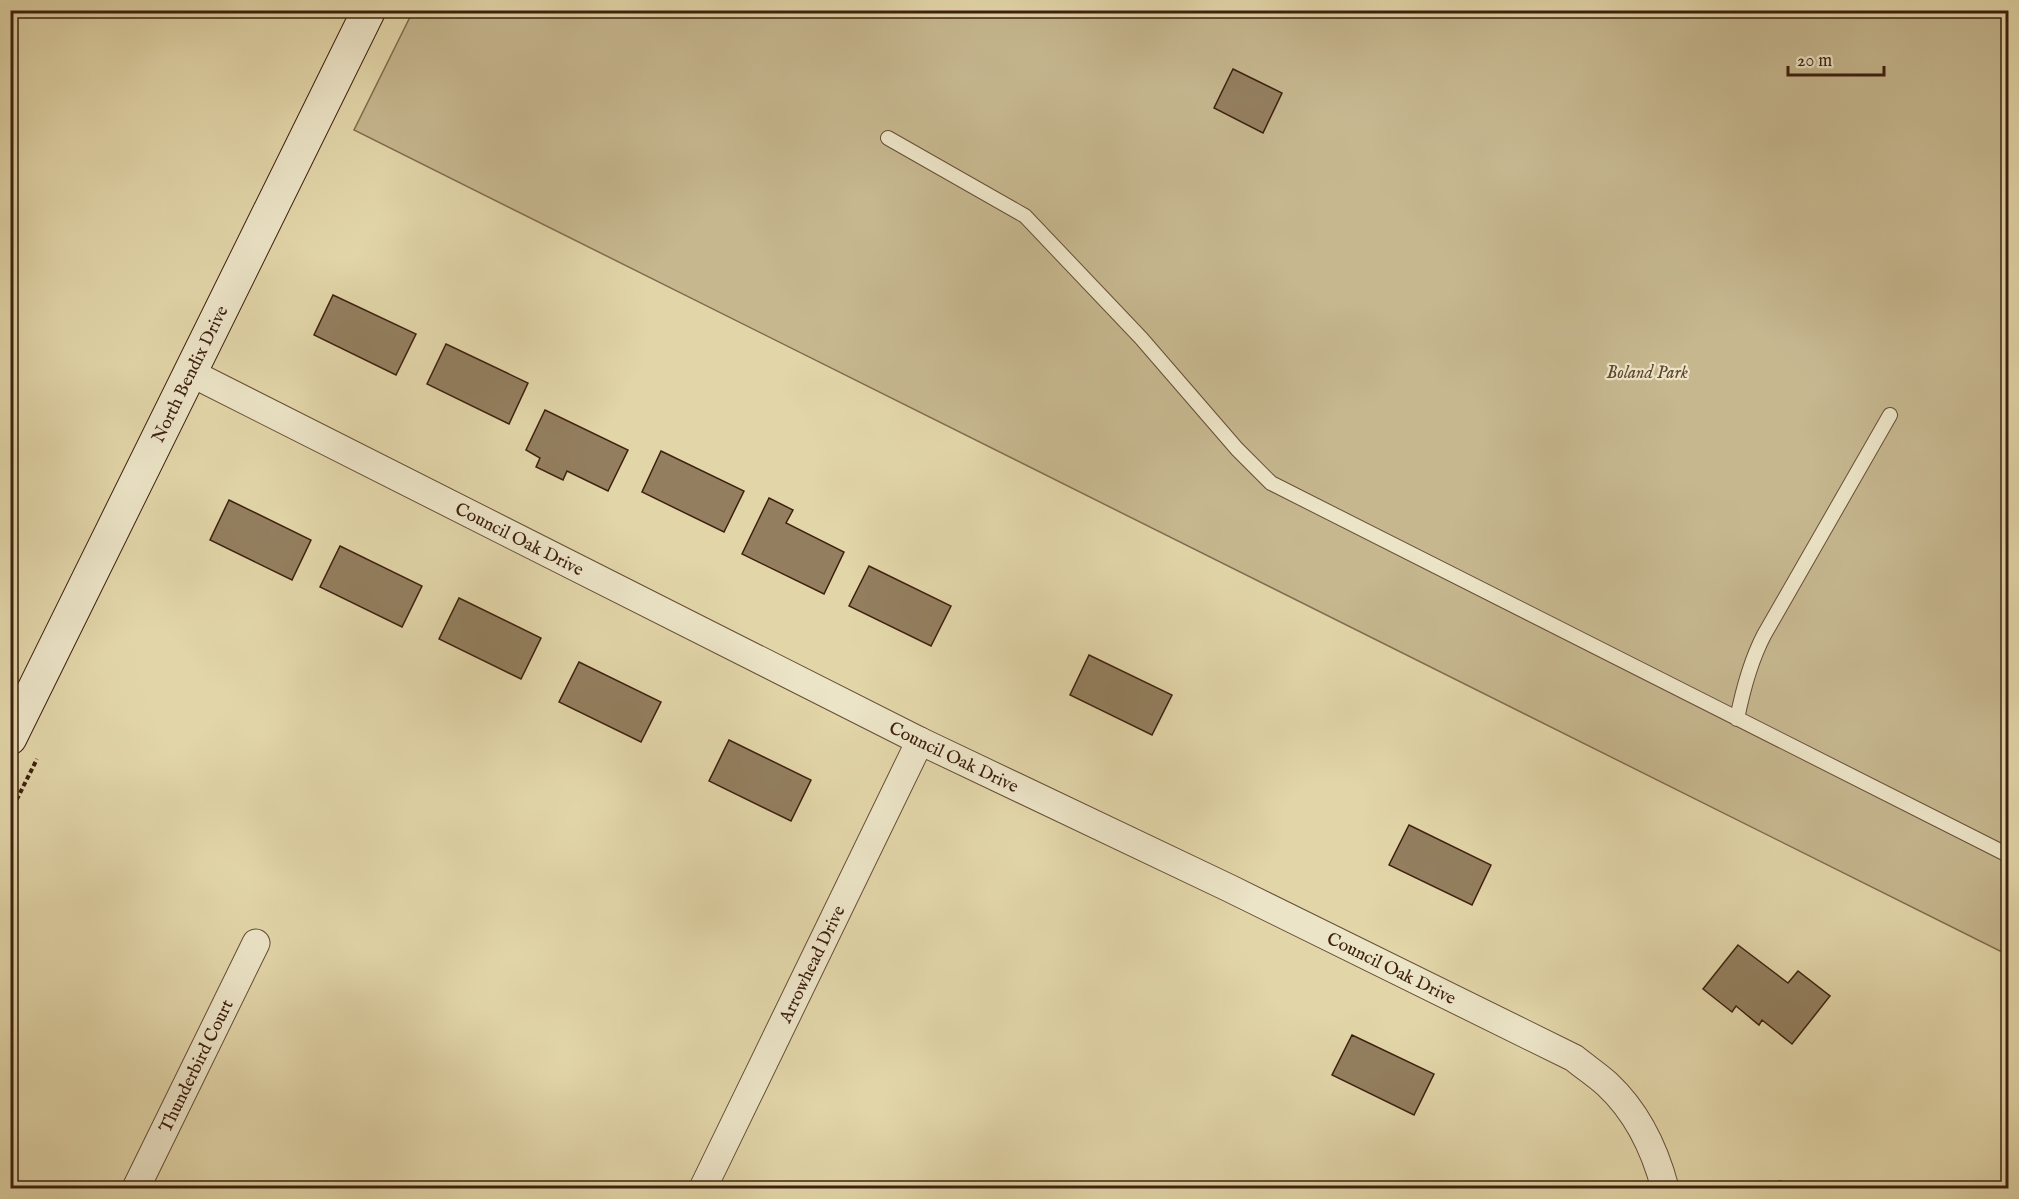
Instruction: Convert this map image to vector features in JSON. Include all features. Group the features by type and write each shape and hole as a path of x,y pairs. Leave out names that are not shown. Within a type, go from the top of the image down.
{"street":[{"name":"North Bendix Drive","path":"10,738 369,10"},
{"name":"Council Oak Drive","path":"191,373 920,741 1240,893 1574,1058 1608,1085 1633,1114 1658,1162 1665,1188"},
{"name":"Arrowhead Drive","path":"703,1188 920,741"},
{"name":"Thunderbird Court","path":"136,1188 256,943"}],"lane":[{"path":"888,138 1025,216 1141,338 1236,449 1271,483 2008,855"},
{"path":"1737,719 1743,685 1752,658 1764,634 1890,415"}],"green space":[{"name":"Boland Park","path":"413,11 2008,11 2008,955 354,130"}],"building":[{"path":"1233,69 1282,93 1263,133 1214,108"},
{"path":"333,295 416,334 396,375 314,335"},
{"path":"446,344 528,383 509,424 427,384"},
{"path":"545,410 628,450 608,491 567,471 563,480 536,467 540,458 526,450"},
{"path":"661,451 744,491 724,532 642,492"},
{"path":"769,498 793,510 786,523 844,552 824,594 742,554"},
{"path":"229,500 311,540 292,580 210,540"},
{"path":"340,546 422,586 402,627 320,587"},
{"path":"869,566 951,606 931,646 849,606"},
{"path":"459,598 541,638 521,679 439,639"},
{"path":"1089,655 1172,695 1152,735 1070,695"},
{"path":"579,662 661,702 641,742 559,702"},
{"path":"729,740 811,780 791,821 709,781"},
{"path":"1409,825 1491,865 1472,905 1389,865"},
{"path":"1738,945 1788,983 1798,971 1830,996 1792,1044 1762,1020 1759,1025 1736,1006 1732,1012 1703,989"},
{"path":"1352,1035 1434,1074 1414,1115 1332,1075"},
{"path":"1781,1181 1782,1188 1741,1188"}]}
